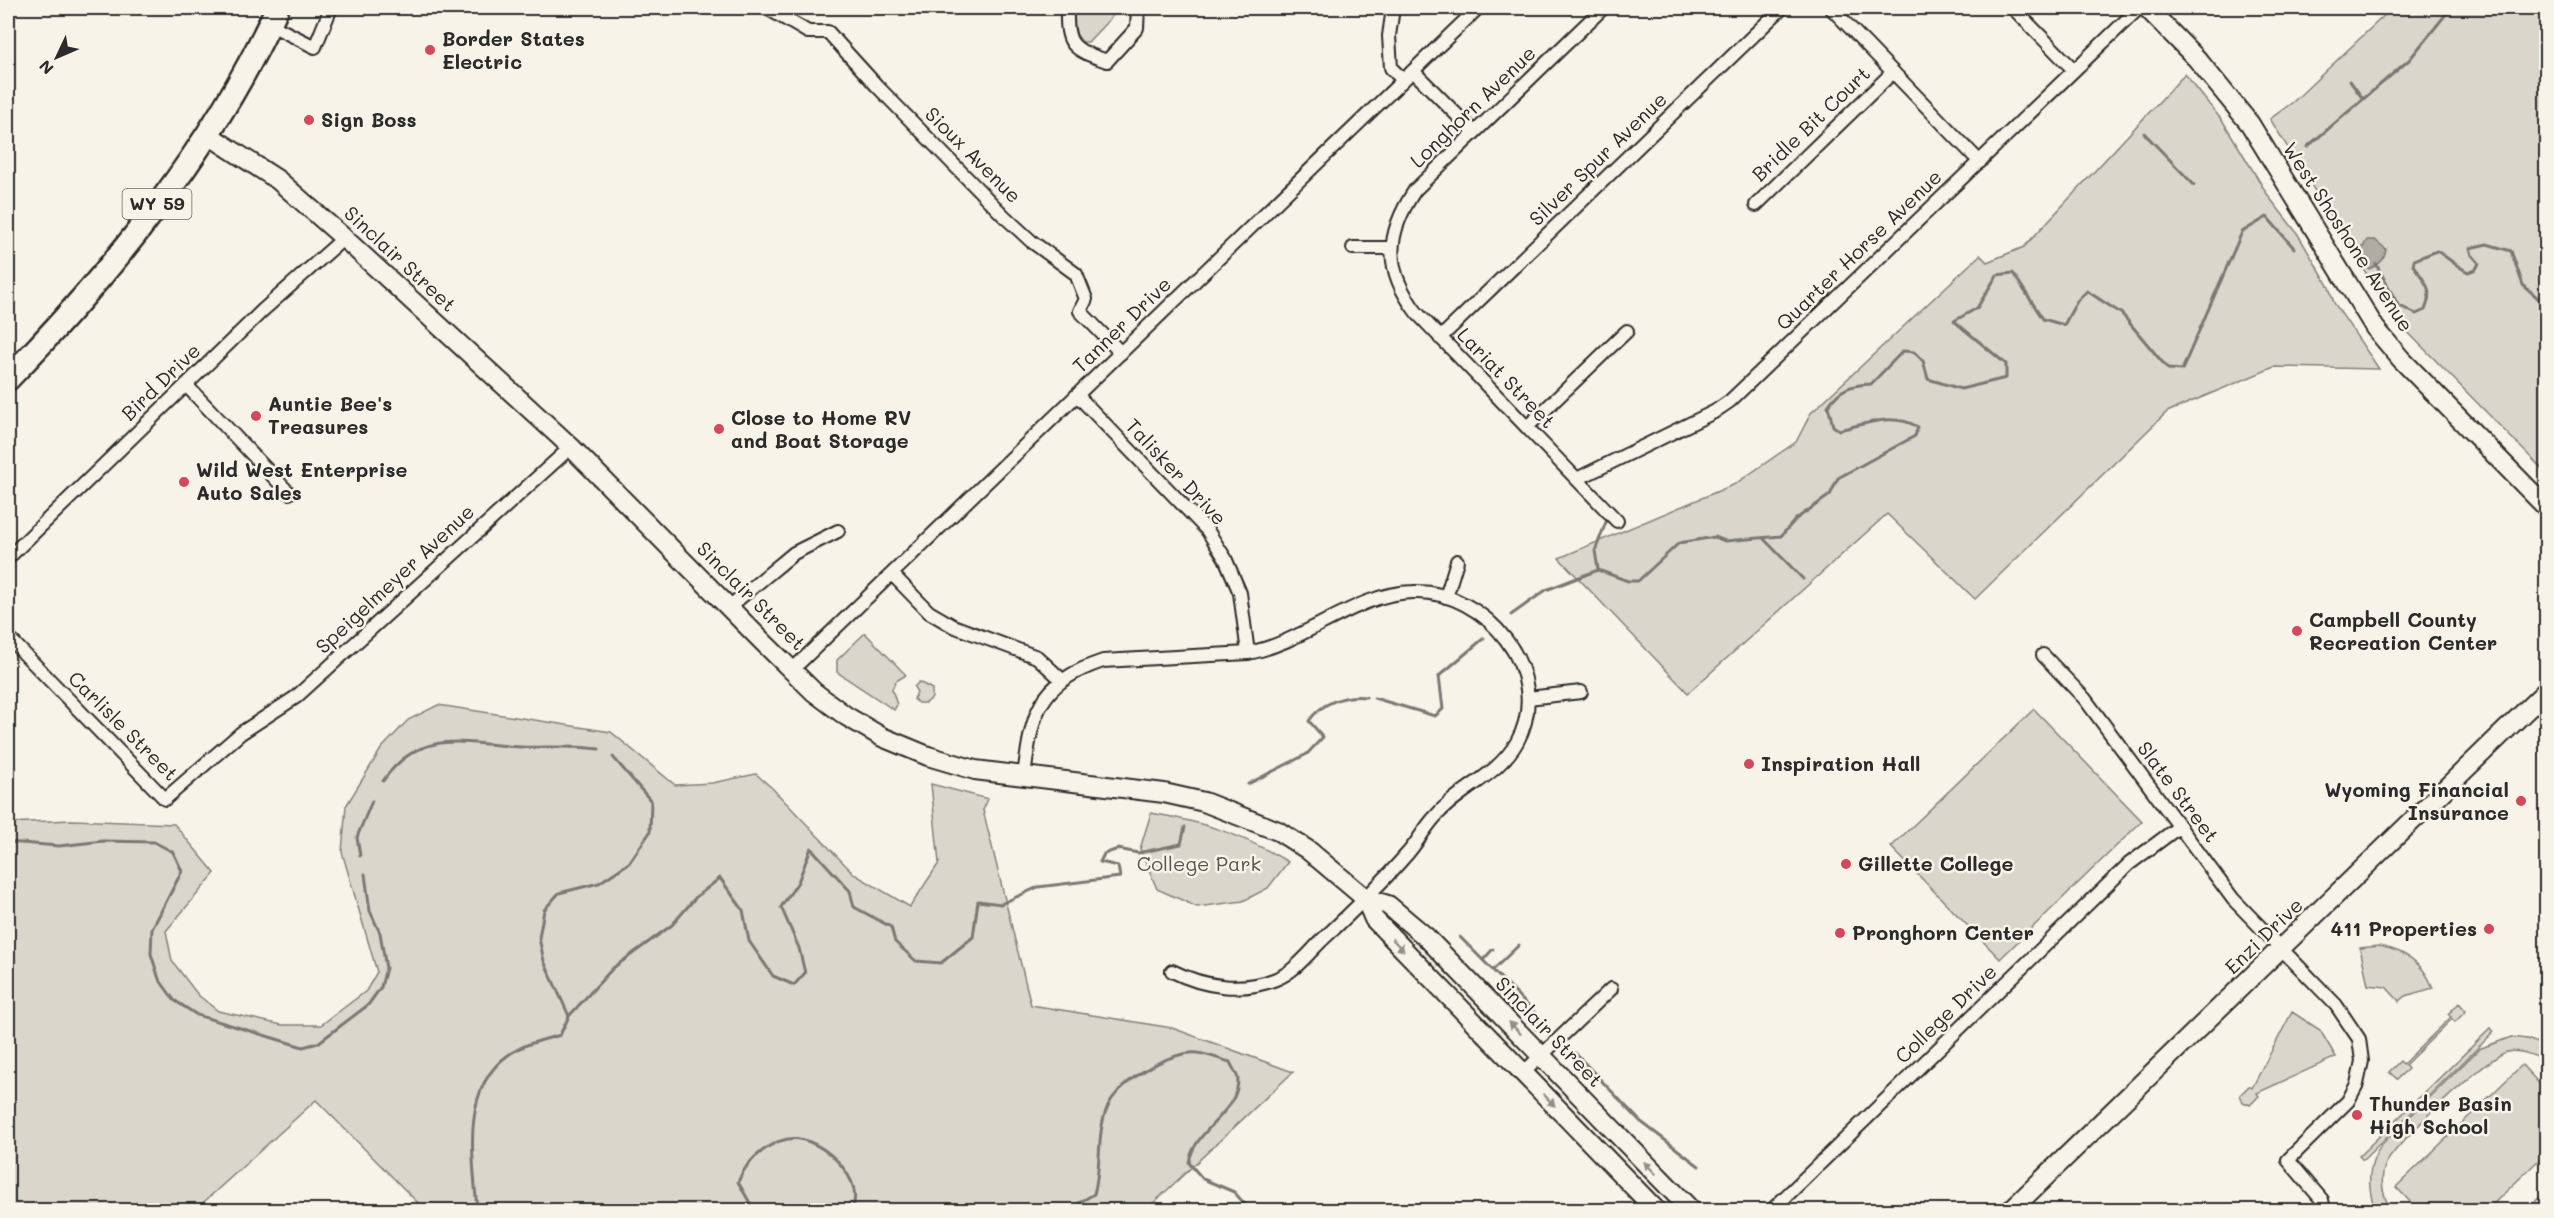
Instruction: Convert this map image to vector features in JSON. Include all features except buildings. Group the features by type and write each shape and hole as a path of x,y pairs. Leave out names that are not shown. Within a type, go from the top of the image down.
{"highway":[{"name":"WY 59","path":"8,379 106,273 207,134 273,16"}],"street":[{"path":"273,16 315,47 331,8"},
{"name":"Sioux Avenue","path":"767,8 808,32 828,32 877,87 1004,216 1031,241 1076,274 1086,299 1080,311 1120,353"},
{"path":"1067,8 1066,26 1071,41 1079,52 1107,62 1137,28 1138,8"},
{"path":"1393,8 1389,36 1390,68 1403,80"},
{"name":"Tanner Drive","path":"792,670 1478,8"},
{"name":"Longhorn Avenue","path":"1391,248 1404,207 1415,190 1603,8"},
{"name":"Silver Spur Avenue","path":"1440,338 1782,8"},
{"path":"1831,8 1980,162"},
{"path":"2013,8 2074,70"},
{"name":"Quarter Horse Avenue","path":"1577,478 1714,412 1730,401 2139,8"},
{"name":"West Shoshone Avenue","path":"2147,8 2197,58 2250,124 2375,328 2401,359 2547,507"},
{"path":"1413,71 1474,132"},
{"name":"Bridle Bit Court","path":"1755,205 1893,72"},
{"name":"Sinclair Street","path":"207,134 278,180 344,238 571,447 792,670 846,716 882,737 928,756 975,770 1164,793 1204,802 1278,831 1308,850 1365,898 1388,905 1426,937 1691,1210"},
{"name":"Bird Drive","path":"8,558 186,385 344,238"},
{"path":"1353,248 1391,248"},
{"name":"Lariat Street","path":"1391,248 1395,274 1403,295 1440,338 1617,520"},
{"path":"1527,427 1627,331"},
{"path":"186,385 289,492"},
{"name":"Talisker Drive","path":"1077,395 1207,530 1225,558 1240,593 1248,653"},
{"name":"Speigelmeyer Avenue","path":"241,733 296,697 571,447"},
{"path":"729,607 794,553 838,531"},
{"path":"1446,597 1457,561"},
{"path":"892,574 929,612 952,626 1036,657 1062,680"},
{"path":"1024,776 1034,716 1044,699 1062,680 1081,668 1103,661 1248,653 1294,639 1388,595 1414,591 1446,597 1466,604 1488,619 1504,637 1519,659 1528,698 1518,741 1504,762 1485,779 1452,800 1434,817 1409,852 1365,898 1298,964 1279,978 1252,987 1233,987 1194,982 1172,971"},
{"name":"Carlisle Street","path":"8,637 165,799 241,733"},
{"name":"Slate Street","path":"2043,655 2085,699 2234,899 2336,1005 2359,1039 2362,1061 2357,1084 2348,1101 2288,1160 2322,1200 2324,1210"},
{"name":"Enzi Drive","path":"2011,1210 2283,950 2547,691"},
{"path":"1528,698 1581,692"},
{"name":"College Drive","path":"1772,1210 2129,864 2180,826"},
{"name":"Sinclair Street","path":"1365,898 1374,919 1656,1210"},
{"path":"1523,1073 1611,989"}],"green space":[{"path":"1074,8 1120,8 1088,42 1082,42 1074,31"},
{"path":"2392,8 2546,8 2546,473 2394,318 2270,119 2293,102"},
{"path":"2185,74 2224,123 2269,197 2297,233 2329,287 2334,303 2379,369 2274,367 2167,412 1975,599 1887,514 1688,693 1559,558 1735,484 1796,442 1811,413 1980,255 1987,262 2024,247"},
{"path":"865,633 906,675 896,681 892,689 897,705 894,710 837,672 837,660"},
{"path":"919,682 932,689 932,698 926,703 918,703 914,699 917,692 914,687"},
{"path":"438,705 611,732 675,785 712,783 756,774 854,874 910,907 939,863 931,784 988,799 983,810 1031,1005 1172,1028 1293,1072 1146,1210 425,1210 316,1100 195,1210 8,1210 8,823 72,820 174,824 215,873 166,931 172,961 198,995 218,1011 282,1025 321,1025 366,991 377,972 342,852 346,806 381,749 408,720"},
{"path":"2034,709 2142,821 2000,959 1891,847"},
{"name":"College Park","path":"1151,813 1222,830 1288,862 1268,888 1243,901 1197,907 1157,889 1140,849"},
{"path":"2379,946 2397,951 2412,959 2424,971 2433,988 2405,996 2399,1001 2386,987 2368,985 2360,948"},
{"path":"2459,1003 2466,1011 2455,1022 2452,1019 2405,1065 2408,1069 2397,1079 2389,1072 2400,1061 2403,1064 2451,1017 2448,1014"},
{"path":"2292,1012 2320,1030 2336,1057 2257,1093 2259,1096 2250,1105 2243,1102 2240,1095 2249,1086 2252,1088"},
{"path":"2491,1028 2494,1032 2363,1160 2359,1156"},
{"path":"2511,1037 2527,1039 2546,1046 2546,1061 2522,1052 2507,1052 2481,1069 2441,1103 2391,1156 2382,1178 2384,1194 2390,1210 2375,1210 2370,1177 2373,1161 2381,1145 2479,1049"},
{"path":"2522,1065 2546,1091 2546,1153 2487,1210 2418,1210 2396,1187"},
{"path":"2546,1191 2546,1210 2526,1210"}],"shaded area":[{"path":"2367,240 2375,240 2386,249 2381,262 2369,269 2359,260 2359,247 2363,247"}],"waterway":[{"path":"2307,147 2409,60 2451,8"},
{"path":"2350,81 2363,99"},
{"path":"2144,133 2194,185"},
{"path":"1511,615 1546,590 1598,570 1628,581 1638,581 1679,543 1715,537 1725,541 1781,536 1796,519 1830,495 1838,478 1915,436 1918,427 1899,420 1869,422 1839,430 1833,426 1828,406 1842,391 1858,385 1871,384 1903,351 1914,352 1923,361 1928,379 1961,389 2006,378 2006,364 1954,321 1977,308 1997,275 2013,273 2043,319 2064,325 2077,301 2087,291 2122,314 2168,369 2182,370 2242,232 2267,217 2294,248"},
{"path":"2376,264 2398,305 2416,314 2425,310 2429,291 2413,265 2414,260 2437,251 2468,272 2476,269 2479,263 2472,255 2470,248 2487,244 2511,251 2523,285 2546,305"},
{"path":"1598,569 1595,551 1606,522"},
{"path":"1764,539 1803,579"},
{"path":"1374,698 1435,716 1443,709 1439,676 1484,638"},
{"path":"1248,784 1307,754 1323,737 1309,721 1320,709 1334,701 1350,697 1366,697"},
{"path":"383,781 397,764 412,752 445,743 599,749"},
{"path":"477,1210 472,1142 478,1098 487,1079 500,1062 520,1048 560,1035 569,1016 544,961 539,938 544,910 559,893 599,883 629,863 650,832 651,801 613,757"},
{"path":"360,856 357,837 372,801"},
{"path":"569,1016 613,968 672,925 696,897 720,878 743,910 749,941 773,976 794,985 805,973 799,948 781,907 798,882 811,848 850,891 854,907 891,927 895,942 916,961 941,963 973,937 978,901 1001,904 1038,887 1120,877 1118,866 1100,862 1104,854 1118,849 1138,853 1181,844 1185,827"},
{"path":"8,842 59,846 103,841 154,842 173,852 182,871 152,929 151,954 159,979 174,1000 197,1015 303,1047 318,1043 368,1005 381,987 386,968 380,933 370,911 365,874"},
{"path":"1460,937 1545,1023"},
{"path":"1493,970 1519,945"},
{"path":"1483,960 1493,949"},
{"path":"1536,1029 1540,1018"},
{"path":"1067,1210 1094,1194 1101,1129 1107,1108 1113,1098 1133,1078 1146,1070 1160,1062 1187,1053 1198,1053 1230,1062 1238,1079 1231,1102 1198,1141 1189,1163 1203,1179 1234,1192 1250,1210"},
{"path":"1575,1053 1640,1121 1699,1166"},
{"path":"746,1210 750,1203 738,1182 748,1165 773,1144 794,1139 804,1140 825,1150 843,1167 853,1188 852,1210"}],"place":[{"name":"Border States Electric","path":"430,50"},
{"name":"Sign Boss","path":"309,120"},
{"name":"Auntie Bee's Treasures","path":"256,416"},
{"name":"Close to Home RV and Boat Storage","path":"719,429"},
{"name":"Wild West Enterprise Auto Sales","path":"184,482"},
{"name":"Campbell County Recreation Center","path":"2297,631"},
{"name":"Inspiration Hall","path":"1749,764"},
{"name":"Wyoming Financial Insurance","path":"2521,801"},
{"name":"Gillette College","path":"1846,864"},
{"name":"411 Properties","path":"2489,929"},
{"name":"Pronghorn Center","path":"1840,933"},
{"name":"Thunder Basin High School","path":"2357,1115"}]}
